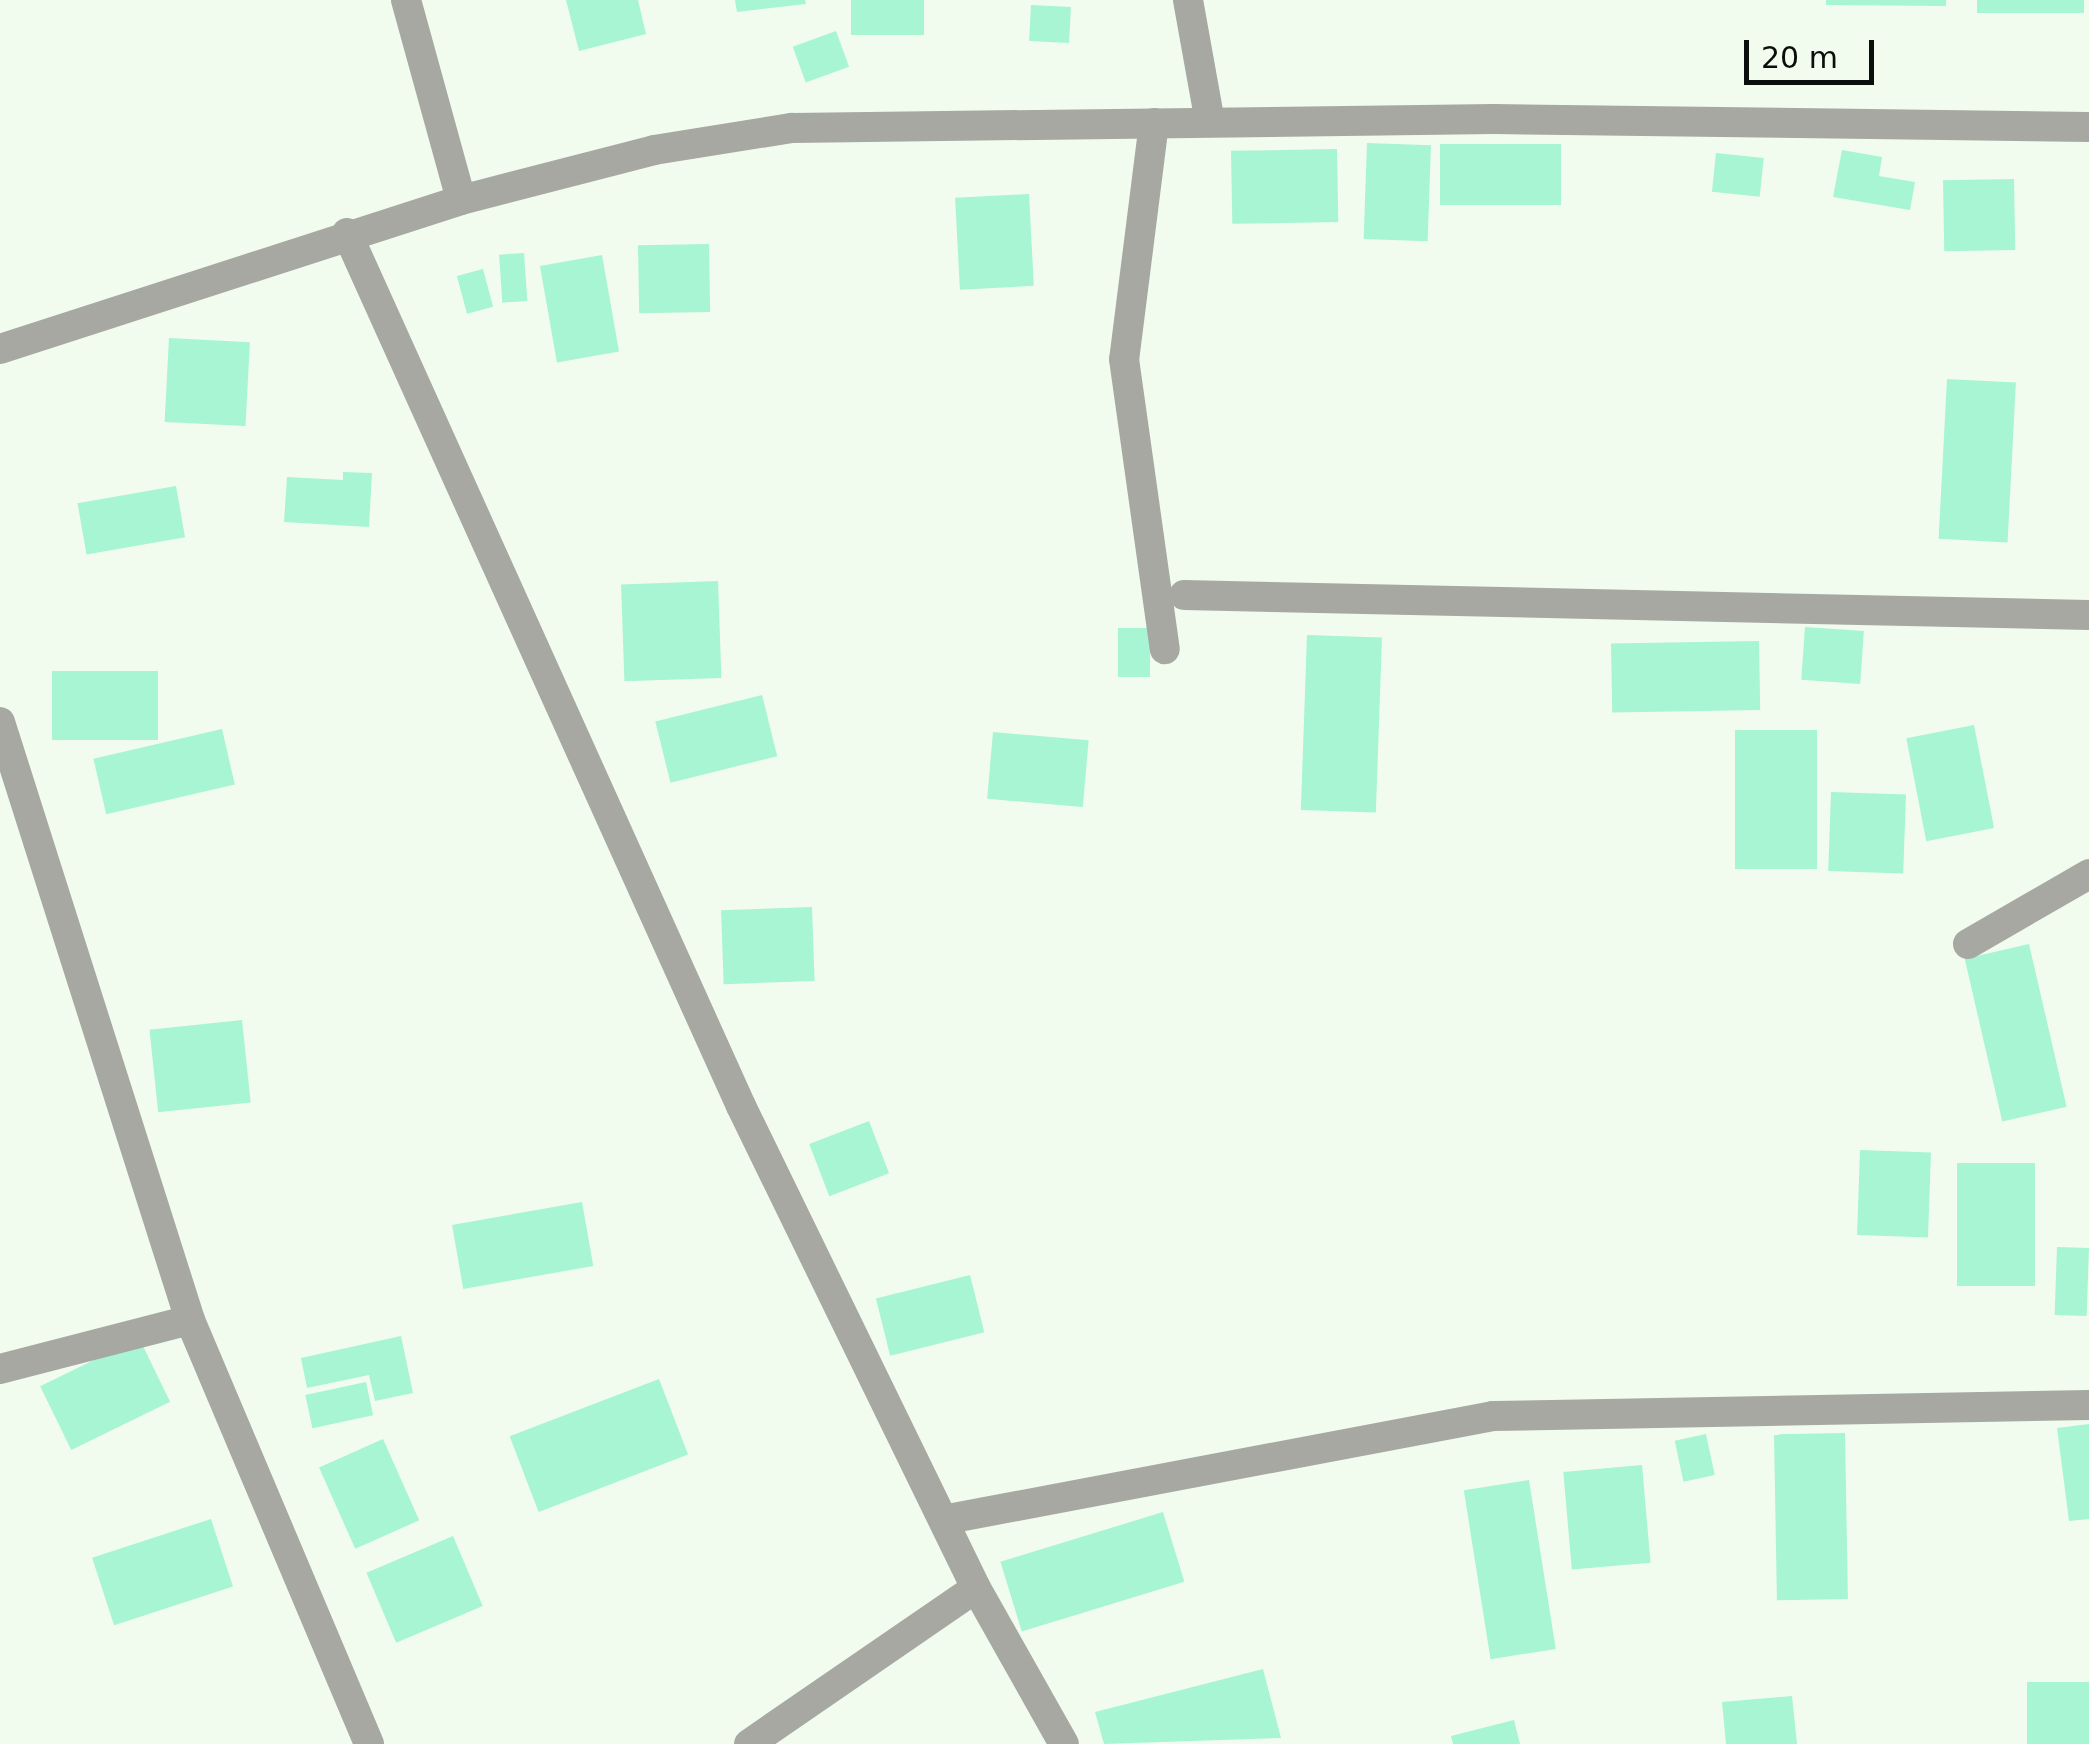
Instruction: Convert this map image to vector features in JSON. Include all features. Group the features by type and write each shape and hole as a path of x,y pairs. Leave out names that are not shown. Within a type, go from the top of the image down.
{"street":[{"path":"406,0 461,200"},
{"path":"1188,0 1210,122"},
{"path":"0,349 347,233 461,200 654,150 792,128 1210,122 2089,127"},
{"path":"1154,124 1124,359 1164,650"},
{"path":"347,233 742,1106 948,1519 976,1588 1064,1744"},
{"path":"1184,596 2089,615"},
{"path":"0,722 190,1320 369,1744"},
{"path":"1968,944 2089,874"},
{"path":"0,1370 190,1320"},
{"path":"948,1519 1492,1416 2089,1405"},
{"path":"750,1744 976,1588"}],"building":[{"path":"566,0 638,0 646,34 579,51"},
{"path":"735,0 805,0 806,4 737,12"},
{"path":"851,0 924,0 924,35 851,35"},
{"path":"1826,0 1946,0 1946,6 1826,5"},
{"path":"1977,0 2084,0 2084,13 1977,13"},
{"path":"1031,5 1071,7 1069,43 1029,41"},
{"path":"836,31 849,67 806,82 793,47"},
{"path":"1367,143 1431,145 1428,241 1364,239"},
{"path":"1440,144 1561,144 1561,205 1440,205"},
{"path":"1337,149 1338,222 1232,224 1231,151"},
{"path":"1842,150 1882,157 1879,176 1915,182 1910,210 1833,197"},
{"path":"1716,153 1764,158 1760,197 1712,192"},
{"path":"2014,179 2015,250 1944,251 1943,180"},
{"path":"1029,194 1034,286 960,290 955,198"},
{"path":"709,244 710,312 639,313 638,245"},
{"path":"524,253 527,301 502,303 499,255"},
{"path":"602,255 619,352 557,362 540,266"},
{"path":"483,269 493,307 467,314 457,276"},
{"path":"169,338 250,342 245,426 165,422"},
{"path":"1947,379 2016,383 2008,542 1939,539"},
{"path":"343,472 372,473 369,527 284,522 287,477 343,480"},
{"path":"176,486 185,537 87,555 78,503"},
{"path":"718,581 721,678 624,681 621,584"},
{"path":"1805,627 1864,631 1860,684 1801,680"},
{"path":"1118,628 1150,628 1150,677 1118,677"},
{"path":"1307,635 1382,638 1376,813 1301,810"},
{"path":"1759,641 1760,710 1612,713 1611,644"},
{"path":"52,671 158,671 158,740 52,740"},
{"path":"762,695 777,756 671,783 655,722"},
{"path":"1974,725 1994,828 1926,841 1906,738"},
{"path":"222,729 235,785 106,814 93,759"},
{"path":"1735,730 1817,730 1817,869 1735,869"},
{"path":"993,732 1089,740 1083,807 987,799"},
{"path":"1831,792 1906,795 1903,874 1828,871"},
{"path":"812,907 815,981 724,984 721,910"},
{"path":"2029,944 2067,1107 2002,1122 1965,959"},
{"path":"242,1020 251,1103 158,1112 150,1030"},
{"path":"869,1121 889,1173 829,1196 809,1144"},
{"path":"1860,1150 1931,1152 1928,1237 1857,1235"},
{"path":"1957,1163 2035,1163 2035,1286 1957,1286"},
{"path":"582,1202 593,1266 463,1289 452,1225"},
{"path":"2057,1247 2089,1248 2087,1316 2055,1315"},
{"path":"970,1275 984,1332 890,1356 876,1298"},
{"path":"401,1336 413,1393 375,1401 369,1375 307,1388 301,1358"},
{"path":"139,1338 170,1402 71,1450 40,1386"},
{"path":"659,1379 688,1455 539,1512 510,1436"},
{"path":"366,1382 373,1415 312,1428 305,1395"},
{"path":"2089,1424 2089,1519 2069,1521 2057,1428"},
{"path":"1845,1433 1848,1599 1777,1600 1774,1434"},
{"path":"1706,1434 1715,1475 1683,1482 1675,1441"},
{"path":"383,1439 419,1520 355,1549 319,1467"},
{"path":"1642,1465 1651,1563 1572,1570 1563,1472"},
{"path":"1529,1480 1556,1649 1491,1659 1464,1490"},
{"path":"1163,1512 1184,1582 1022,1632 1000,1562"},
{"path":"211,1519 233,1587 114,1625 92,1558"},
{"path":"453,1536 483,1606 396,1643 366,1573"},
{"path":"1263,1669 1281,1738 1104,1744 1095,1712"},
{"path":"2027,1682 2089,1682 2089,1744 2027,1744"},
{"path":"1792,1696 1797,1744 1726,1744 1722,1702"},
{"path":"1514,1720 1520,1744 1453,1744 1451,1736"}]}
